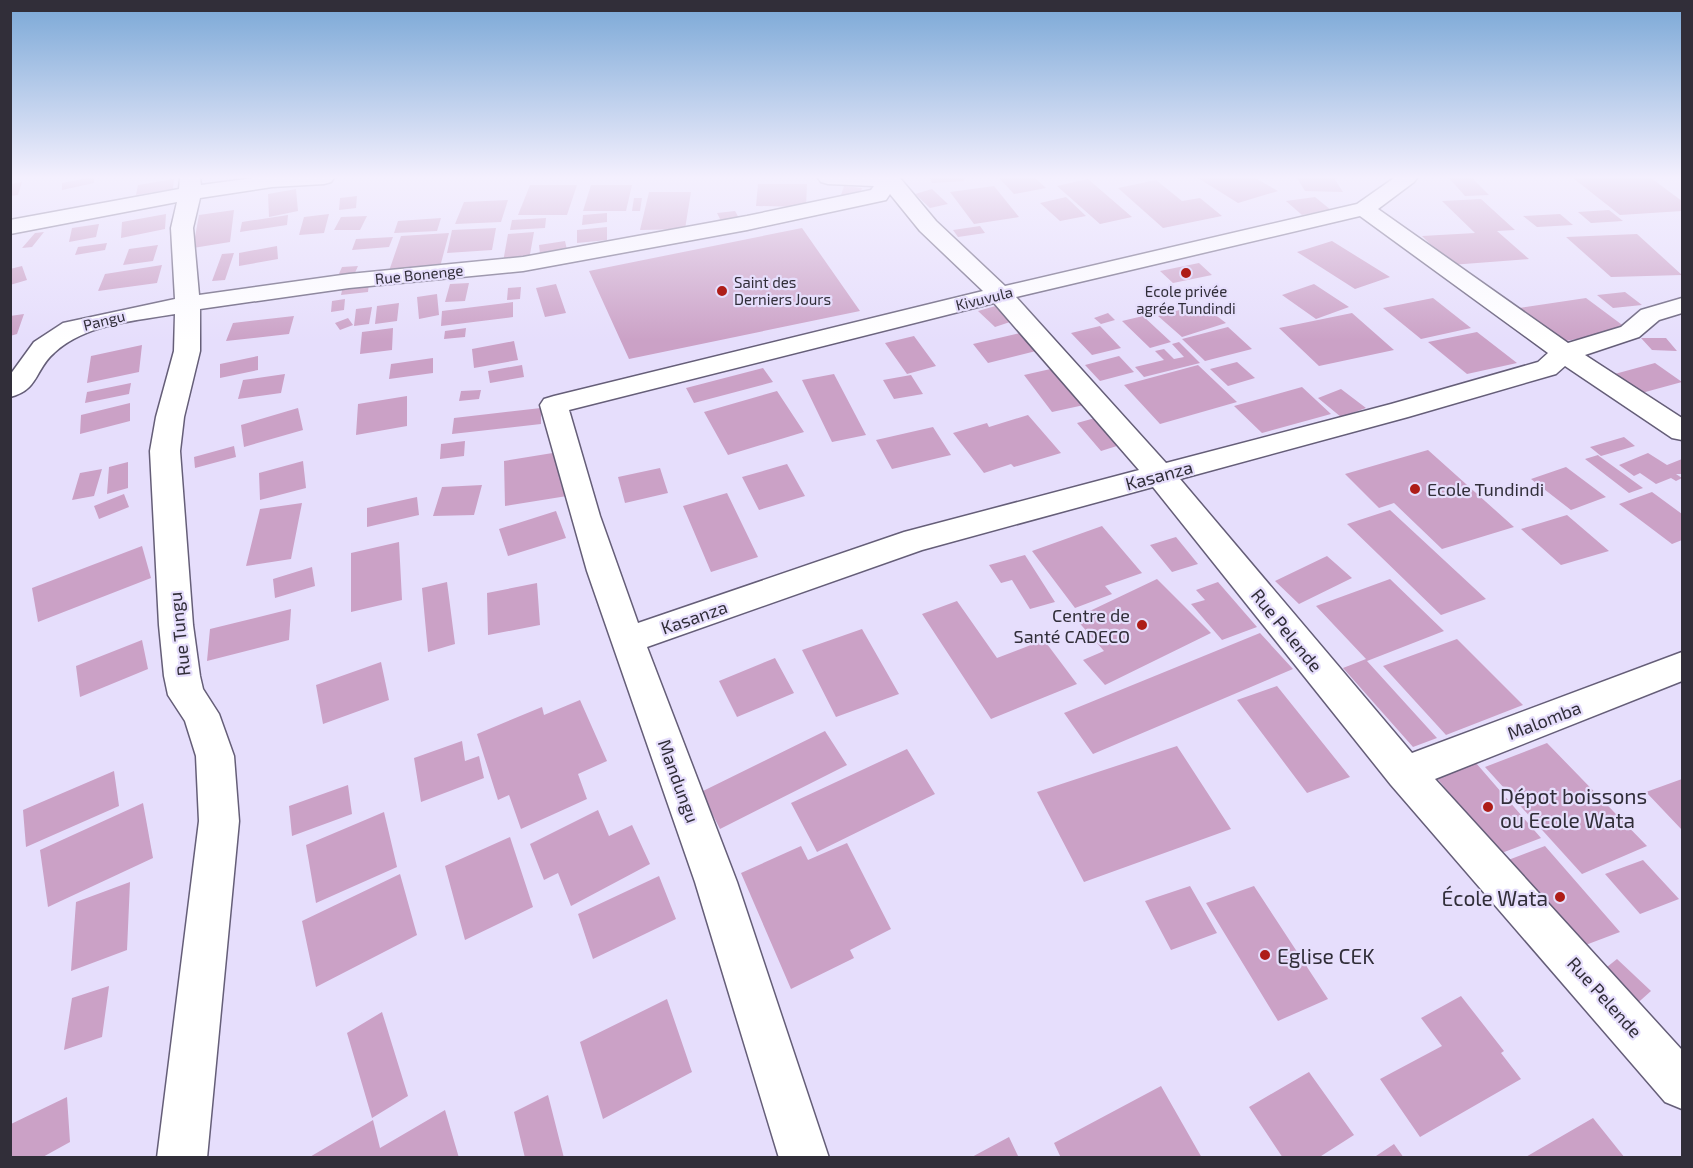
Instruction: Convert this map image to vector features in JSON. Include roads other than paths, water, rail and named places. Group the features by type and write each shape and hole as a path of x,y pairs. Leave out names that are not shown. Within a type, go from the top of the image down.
{"street":[{"name":"Rue Tungu","path":"182,233 188,304 186,351 170,417 165,451 176,625 182,676 186,695 201,714 215,756 219,821 182,1158"},
{"name":"Rue Bonenge","path":"188,304 349,281 523,264 699,233"},
{"name":"Rue Pelende","path":"935,233 1000,294 1160,475 1405,773 1683,1085"},
{"name":"Kivuvula","path":"554,405 1000,294 1263,233"},
{"path":"1397,233 1564,353 1683,431"},
{"name":"Pangu","path":"10,389 16,387 43,348 72,328 188,304"},
{"name":"Kasanza","path":"628,640 915,540 1547,368 1564,353 1630,332 1650,315 1683,305"},
{"name":"Mandungu","path":"554,405 564,445 628,640 703,845 772,1050 804,1158"},
{"name":"Malomba","path":"1405,773 1683,666"}],"place":[{"name":"Ecole privée agrée Tundindi","path":"1186,273"},
{"name":"Saint des Derniers Jours","path":"722,291"},
{"name":"Ecole Tundindi","path":"1415,489"},
{"name":"Centre de Santé CADECO","path":"1142,625"},
{"name":"Dépot boissons ou Ecole Wata","path":"1488,807"},
{"name":"École Wata","path":"1560,897"},
{"name":"Eglise CEK","path":"1265,955"}]}
